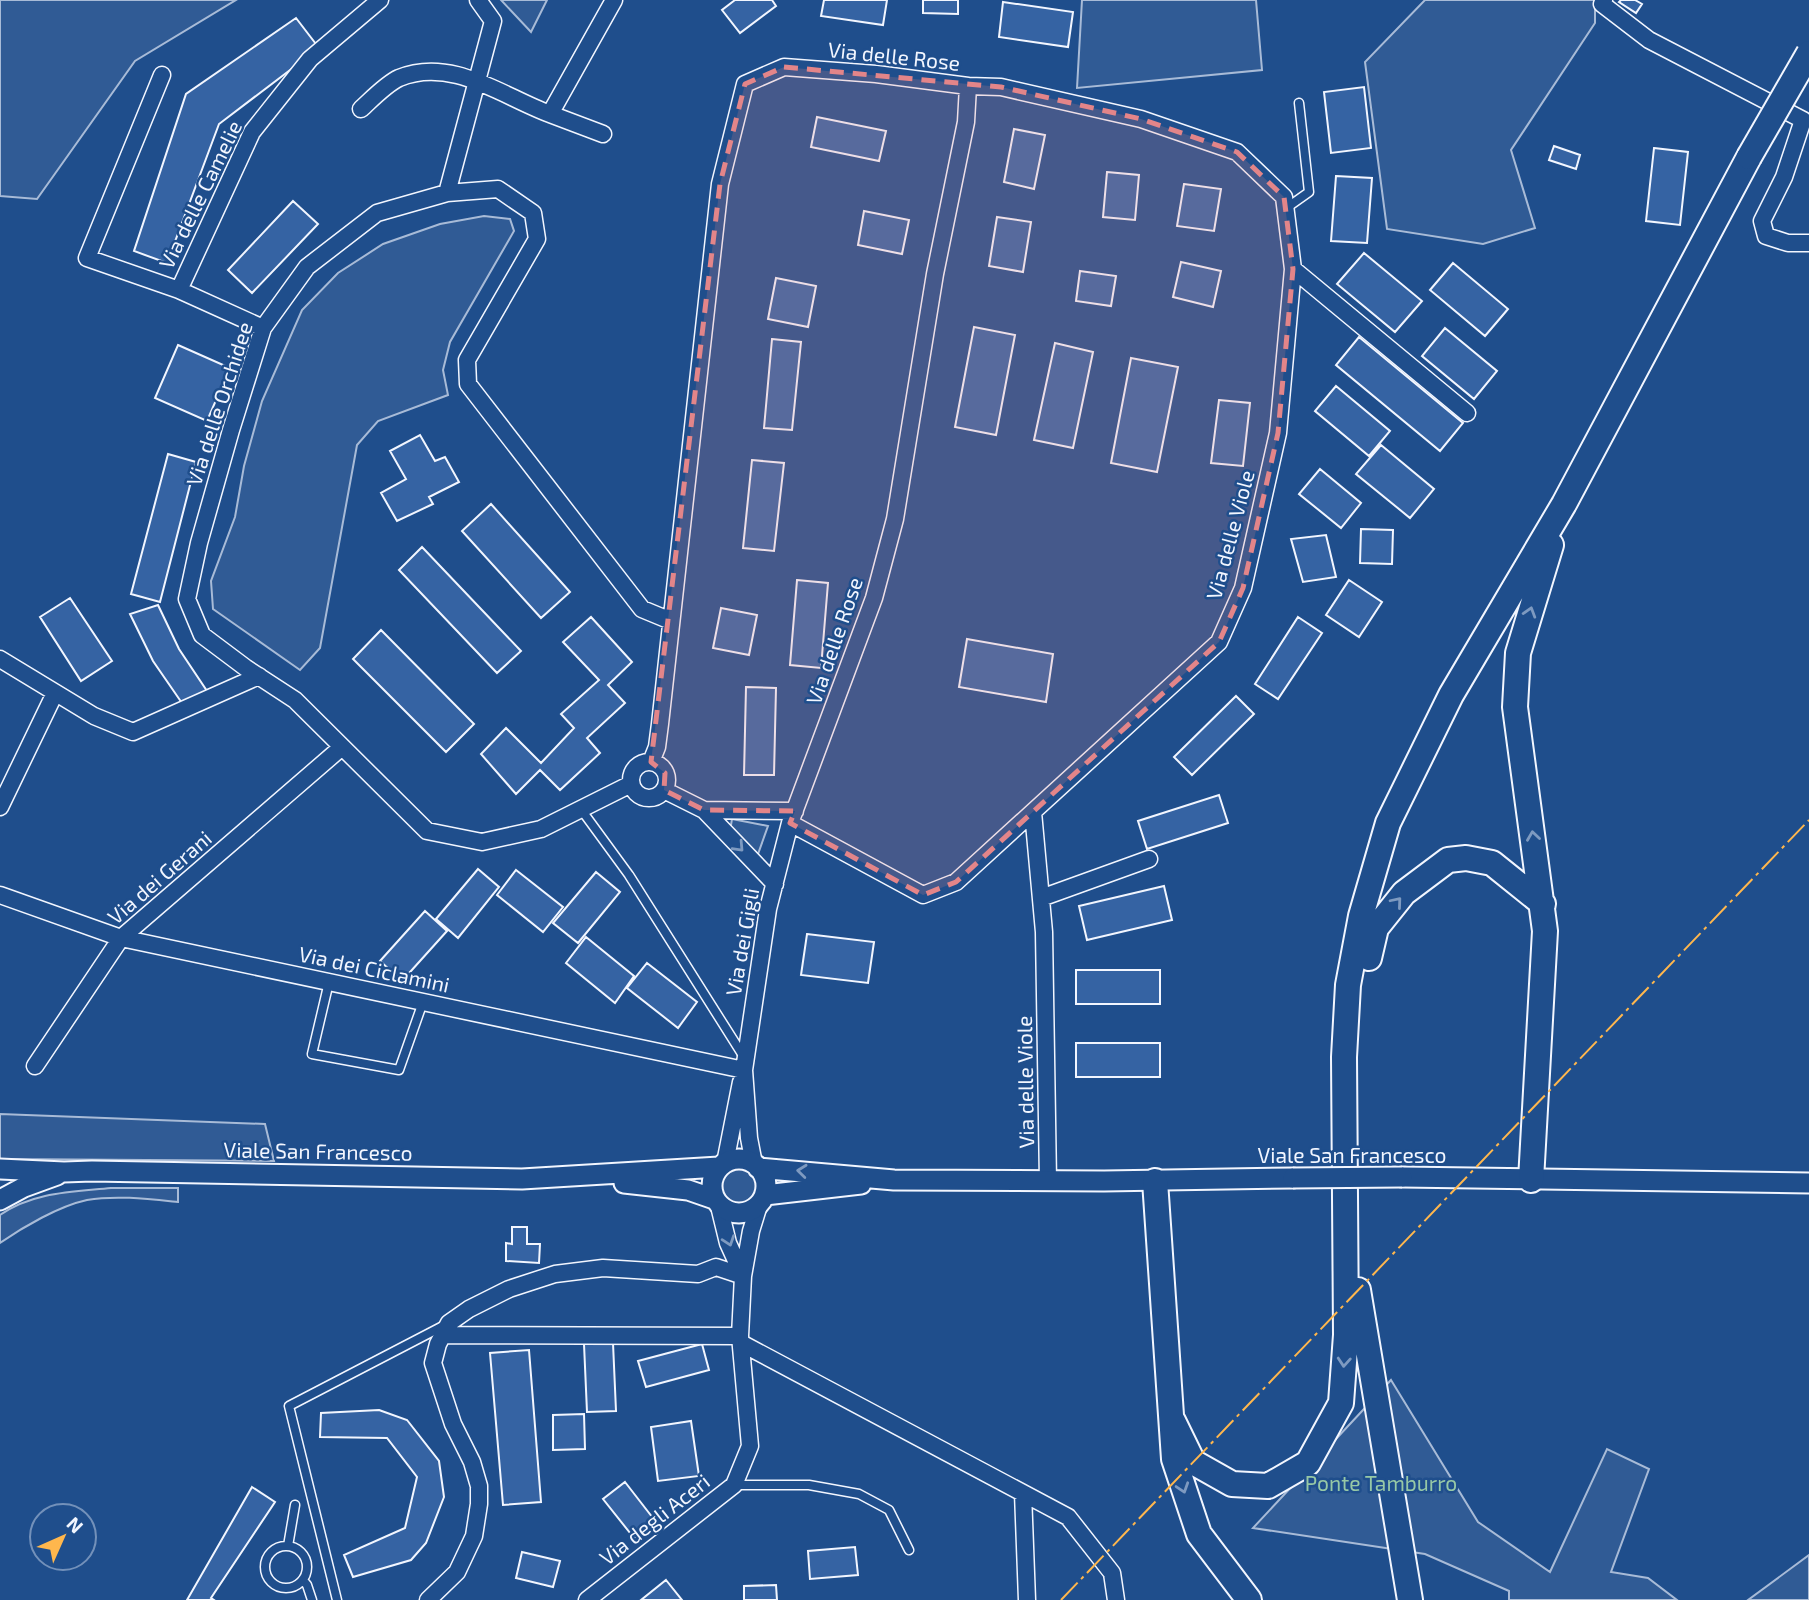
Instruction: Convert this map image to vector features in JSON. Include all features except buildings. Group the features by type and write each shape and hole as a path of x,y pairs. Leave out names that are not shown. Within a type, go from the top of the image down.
{"highway":[{"path":"1173,1421 1193,1462 1232,1484 1268,1486 1308,1463 1341,1403 1346,1335 1344,1057 1349,985 1362,916 1388,823 1451,695 1564,504 1749,157 1809,53"},
{"path":"1531,1180 1545,931 1515,707 1518,653 1564,504"},
{"path":"1344,1057 1376,928 1404,893 1448,860 1466,858 1492,863 1543,904"},
{"path":"1155,1181 1174,1459 1199,1534 1249,1600"},
{"path":"1346,1220 1410,1600"}],"street":[{"name":"Via delle Camelie","path":"179,290 252,132 310,59 380,0"},
{"path":"447,193 492,21 478,0"},
{"path":"550,114 614,0"},
{"path":"1603,2 1649,40 1803,120 1784,177 1762,221 1766,236 1788,243 1809,243"},
{"name":"Via delle Rose","path":"651,762 657,747 720,184 745,84 783,67 876,74 968,86 966,122 935,274 895,519 874,598 793,817"},
{"path":"361,109 398,78 431,71 477,80 550,114 603,134"},
{"name":"Via delle Camelie","path":"162,75 88,258 179,290 262,328"},
{"name":"Via delle Viole","path":"793,817 923,895 956,882 1219,642 1243,588 1278,433 1293,269 1284,197 1237,152 1141,119 1001,87 968,86"},
{"name":"Via delle Orchidee","path":"651,762 635,768 631,784 541,829 482,842 427,831 295,699 202,635 187,599 199,544 262,328 307,267 377,213 447,193 498,189 533,213 537,239 467,360 468,384 642,608 671,621"},
{"path":"1293,269 1467,413"},
{"path":"0,659 94,716 133,732 258,676"},
{"path":"0,807 55,693"},
{"name":"Via dei Gerani","path":"35,1066 121,938 342,747"},
{"path":"631,784 633,790 643,797 654,797 664,790 667,779 665,773 657,764 651,762"},
{"path":"664,790 704,810 775,884"},
{"path":"704,810 793,817"},
{"name":"Via delle Viole","path":"1033,812 1044,932 1048,1181"},
{"name":"Via dei Gigli","path":"722,1165 745,1064 768,909 793,817"},
{"path":"1041,898 1150,859"},
{"name":"Via dei Ciclamini","path":"0,895 121,938 328,982 745,1064"},
{"name":"Via dei Gigli","path":"745,1064 749,1138 756,1166"},
{"path":"740,1159 756,1166 765,1179 762,1200 745,1213 726,1211 717,1202 711,1183 722,1165 740,1159"},
{"name":"Viale San Francesco","path":"0,1169 522,1179 570,1178 722,1165"},
{"name":"Viale San Francesco","path":"756,1166 894,1180 1155,1181 1402,1177 1809,1184"},
{"name":"Viale San Francesco","path":"0,1200 64,1172"},
{"name":"Viale San Francesco","path":"570,1178 688,1190 717,1202"},
{"name":"Viale San Francesco","path":"762,1200 894,1180"},
{"name":"Via degli Aceri","path":"587,1600 734,1485 750,1446 741,1339 743,1276 751,1231 762,1200"},
{"name":"Via degli Aceri","path":"717,1202 729,1243 743,1276"},
{"path":"428,1600 457,1572 474,1536 479,1504 479,1486 472,1462 453,1424 433,1363 446,1329 469,1309 509,1289 555,1274 603,1268 698,1274 716,1267 743,1276"},
{"path":"446,1329 741,1339 1068,1517 1112,1573 1116,1600"},
{"path":"1023,1493 1027,1600"}],"lane":[{"path":"1285,209 1309,192 1299,103"},
{"path":"580,808 636,886 745,1064"},
{"path":"328,982 312,1054 399,1070 423,1001"},
{"path":"337,1600 289,1406 446,1329"},
{"path":"734,1485 809,1485 859,1494 889,1510 908,1550"},
{"path":"288,1546 295,1505"},
{"path":"288,1546 301,1553 305,1559 306,1573 303,1580 285,1588 279,1587 268,1578 267,1559 275,1549 288,1546"},
{"path":"303,1580 312,1600"}],"highlighted area":[{"path":"784,67 1001,87 1141,119 1237,152 1284,197 1293,269 1278,433 1243,588 1219,642 956,882 923,895 790,823 795,811 704,810 664,790 665,773 651,762 720,184 745,84"}],"green space":[{"path":"0,0 236,0 135,61 37,199 0,196"},
{"path":"501,0 547,0 531,32"},
{"path":"1082,0 1256,0 1262,70 1077,88"},
{"path":"1425,0 1595,0 1595,23 1511,150 1535,228 1483,244 1387,229 1365,62"},
{"path":"484,216 510,219 514,231 450,342 443,370 448,395 378,421 357,445 320,648 300,670 213,609 211,581 235,517 244,466 262,401 302,310 338,273 383,244 440,224"},
{"path":"732,819 768,826 758,854 730,831"},
{"path":"0,1114 265,1124 274,1161 0,1159"},
{"path":"737,1166 745,1167 751,1172 756,1178 756,1194 751,1200 745,1205 737,1206 729,1205 723,1200 718,1194 717,1186 718,1178 723,1172 729,1167"},
{"path":"111,1188 178,1188 178,1202 121,1198 87,1200 42,1218 0,1243 0,1215 13,1207 53,1194"},
{"name":"Ponte Tamburro","path":"1391,1380 1478,1522 1550,1572 1607,1449 1649,1469 1611,1572 1648,1578 1677,1600 1509,1600 1509,1591 1425,1554 1253,1528"},
{"path":"1809,1555 1809,1600 1748,1600"}],"power":[{"path":"1061,1600 1809,820"}]}
